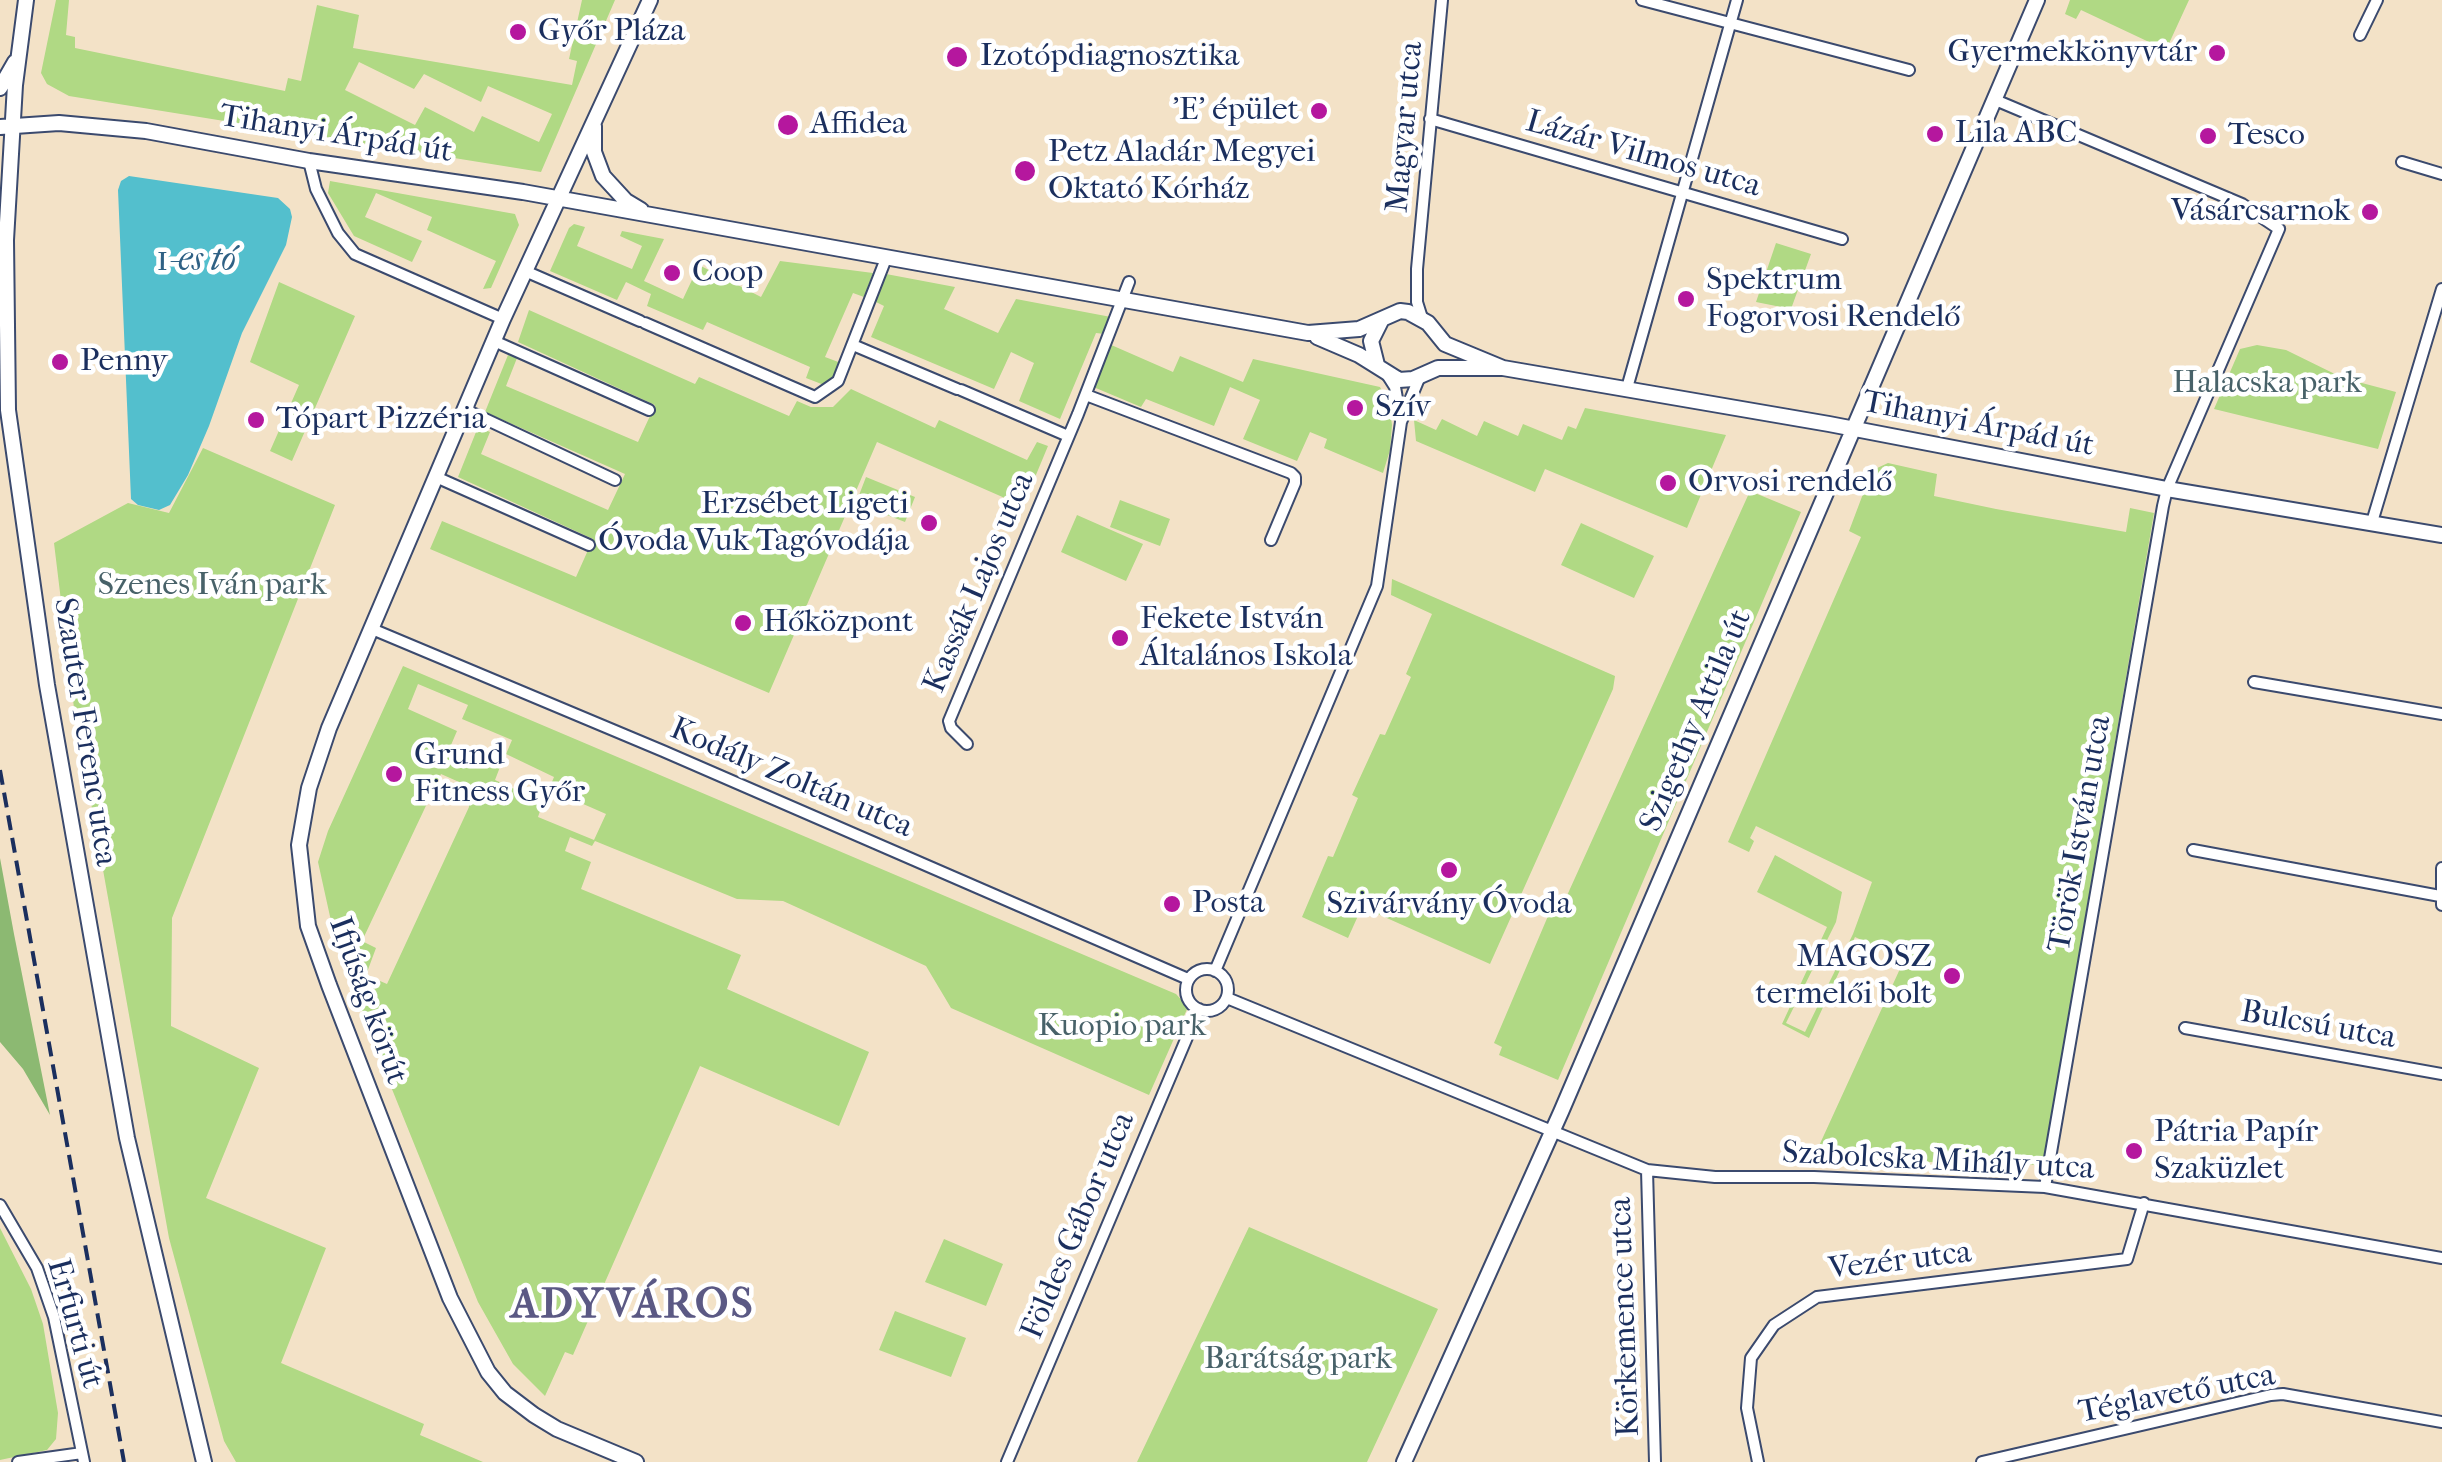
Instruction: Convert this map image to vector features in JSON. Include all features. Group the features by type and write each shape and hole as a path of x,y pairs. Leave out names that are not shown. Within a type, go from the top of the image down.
{"street":[{"name":"Szauter Ferenc utca","path":"26,0 6,127 8,410 47,685 127,1138 204,1462"},
{"name":"Ifjúság körút","path":"636,1462 534,1415 506,1393 488,1372 450,1298 308,926 300,845 309,788 329,728 525,271 650,0"},
{"name":"Magyar utca","path":"1425,321 1416,292 1442,0"},
{"path":"1642,0 1909,70"},
{"path":"1627,388 1736,0"},
{"name":"Szigethy Attila út","path":"1404,1462 1552,1132 2038,0"},
{"path":"2360,36 2378,0"},
{"path":"0,88 18,57"},
{"name":"Török István utca","path":"1993,99 2242,204 2278,228 2168,489 2045,1187"},
{"name":"Tihanyi Árpád út","path":"596,110 593,142 602,176 626,201 661,218"},
{"name":"Lázár Vilmos utca","path":"1430,120 1842,239"},
{"name":"Tihanyi Árpád út","path":"6,127 59,123 111,126 888,256 1308,333 1341,333 1400,311 1414,313 1446,344 1503,368"},
{"path":"309,160 316,189 342,240 353,252 504,319"},
{"path":"2402,162 2442,174"},
{"path":"0,216 6,240"},
{"path":"525,271 815,397 838,381 888,256"},
{"name":"Magyar utca","path":"1400,311 1412,290 1419,258"},
{"path":"1130,282 1086,395 1291,473 1295,483 1271,540"},
{"path":"2372,522 2442,289"},
{"path":"1381,321 1370,347 1396,387 1401,422"},
{"path":"1215,971 1377,586 1401,422 1437,350 1425,321"},
{"name":"Tihanyi Árpád út","path":"1308,333 1404,381 1438,368 1503,368 2442,535"},
{"path":"494,342 649,410"},
{"path":"853,345 1068,436"},
{"name":"Kassák Lajos utca","path":"967,744 949,721 1086,395"},
{"path":"466,410 615,480"},
{"path":"436,478 589,545"},
{"name":"Kodály Zoltán utca","path":"372,629 1188,979"},
{"path":"2254,682 2442,714"},
{"path":"2193,850 2441,901 2442,868"},
{"path":"1198,971 1215,971 1226,982 1226,998 1216,1009 1199,1009 1188,998 1188,979 1198,971"},
{"path":"1226,998 1552,1132"},
{"name":"Földes Gábor utca","path":"1007,1462 1199,1009"},
{"name":"Bulcsú utca","path":"2185,1028 2442,1074"},
{"name":"Szabolcska Mihály utca","path":"1552,1132 1647,1170 1716,1176 2045,1187 2442,1258"},
{"name":"Körkemence utca","path":"1647,1170 1655,1462"},
{"name":"Vezér utca","path":"1758,1462 1747,1408 1751,1358 1774,1325 1817,1297 2126,1259 2144,1202"},
{"name":"Erfurti út","path":"0,1205 37,1268 54,1318 83,1457"},
{"name":"Téglavető utca","path":"1982,1462 2271,1395 2442,1422"},
{"path":"18,1462 83,1457"}],"green space":[{"path":"56,0 69,0 66,35 75,37 75,48 285,91 288,78 301,81 317,5 359,15 353,48 572,85 577,61 569,59 582,0 615,0 541,172 69,96 47,84 41,73","holes":["359,62 414,89 424,74 481,102 488,86 552,114 539,142 482,116 474,132 425,107 415,125 345,90"]},
{"path":"2070,0 2189,0 2166,50 2081,10 2076,19 2065,14"},
{"path":"330,181 515,214 519,225 491,288 483,289 496,261 427,230 432,217 376,193 365,217 422,241 412,262 354,236 328,193"},
{"path":"574,224 585,227 577,246 632,269 642,246 620,236 622,231 664,239 644,281 683,299 699,265 761,297 780,261 873,273 864,297 853,293 825,357 841,363 835,376 824,385 806,378 810,367 707,322 703,330 647,306 651,294 626,282 617,300 550,271"},
{"path":"1776,243 1811,254 1791,309 1756,302"},
{"path":"886,274 955,287 944,309 998,333 1016,299 1111,317 1105,334 1096,333 1060,419 1019,401 1034,363 1011,352 994,389 871,337 884,306 876,302"},
{"path":"279,282 355,316 292,461 270,451 299,385 250,362"},
{"path":"529,310 695,384 699,377 789,416 797,401 811,407 833,407 851,389 935,428 939,420 1027,460 1037,442 1048,446 1023,506 877,442 769,693 430,549 442,521 576,577 593,539 458,477 478,427 490,432 481,454 608,510 625,474 485,412 508,355 517,358 506,386 638,442 655,405 518,342"},
{"path":"1109,344 1173,372 1180,356 1243,382 1253,359 1380,387 1389,404 1392,425 1383,473 1324,448 1327,439 1310,432 1297,461 1243,439 1260,400 1230,387 1214,426 1146,399 1141,407 1091,386"},
{"name":"Halacska park","path":"2257,345 2286,350 2343,378 2396,392 2378,449 2214,409 2240,349"},
{"path":"1585,408 1726,435 1687,528 1545,469 1535,492 1416,441 1414,420 1436,430 1442,419 1477,436 1484,421 1518,436 1523,424 1562,440 1568,426 1576,429"},
{"name":"Szenes Iván park","path":"203,448 335,505 172,918 171,1026 259,1068 206,1198 326,1248 281,1363 424,1424 420,1435 483,1462 236,1462 224,1441 169,1238 74,708 54,543 128,503 169,513"},
{"path":"1888,463 1937,474 1934,496 1996,509 2126,532 2130,508 2154,513 2043,1165 1813,1159 1904,960 1855,937 1809,1038 1782,1024 1827,927 1757,892 1775,855 1842,892 1836,922 1786,1023 1805,1032 1853,934 1872,882 1756,826 1749,852 1728,842 1861,537 1849,531 1866,486 1875,469"},
{"path":"866,477 915,497 905,522 856,503"},
{"path":"1750,491 1801,512 1558,1080 1499,1055 1502,1047 1494,1043 1551,909 1560,911"},
{"path":"1120,500 1170,519 1160,546 1110,527"},
{"path":"1077,515 1143,544 1126,581 1061,552"},
{"path":"1581,523 1654,556 1634,598 1561,565"},
{"path":"1392,579 1615,676 1613,689 1490,964 1362,907 1348,938 1302,917 1358,798 1352,795 1411,677 1406,674 1432,614 1391,595"},
{"name":"Kuopio park","path":"403,666 1176,994 1188,1007 1149,1095 951,1008 926,966 783,901 737,899 595,841 592,846 570,837 565,851 591,862 581,889 741,955 727,989 869,1052 839,1126 700,1066 573,1355 565,1352 545,1396 513,1364 478,1302 379,1057 333,930 318,862 328,831","holes":["418,684 468,705 462,719 512,740 506,754 554,777 549,789 606,814 594,840 538,817 543,802 495,780 500,767 451,745 457,731 408,709","441,774 468,786 469,807 387,984 366,975 376,948 362,941"]},
{"path":"0,858 50,1115 23,1069 0,1042"},
{"name":"Barátság park","path":"1249,1227 1438,1309 1367,1462 1137,1462"},
{"path":"0,1228 31,1289 43,1324 58,1413 56,1439 47,1450 0,1460"},
{"path":"944,1239 1003,1264 986,1306 925,1282"},
{"path":"895,1311 966,1338 951,1377 879,1350"}],"water":[{"name":"1-es tó","path":"129,176 278,198 290,209 292,217 286,245 242,333 188,475 170,505 159,510 138,505 131,499 118,190 121,181"}],"railway":[{"path":"0,770 124,1462"}],"place":[{"name":"Győr Pláza","path":"518,32"},
{"name":"Gyermekkönyvtár","path":"2217,53"},
{"name":"Izotópdiagnosztika","path":"957,57"},
{"name":"'E' épület","path":"1319,111"},
{"name":"Affidea","path":"788,125"},
{"name":"Lila ABC","path":"1935,134"},
{"name":"Tesco","path":"2208,136"},
{"name":"Petz Aladár Megyei Oktató Kórház","path":"1025,171"},
{"name":"Vásárcsarnok","path":"2370,212"},
{"name":"Coop","path":"672,273"},
{"name":"Spektrum Fogorvosi Rendelő","path":"1686,299"},
{"name":"Penny","path":"60,362"},
{"name":"Szív","path":"1355,408"},
{"name":"Tópart Pizzéria","path":"256,420"},
{"name":"Orvosi rendelő","path":"1668,483"},
{"name":"Erzsébet Ligeti Óvoda Vuk Tagóvodája","path":"929,523"},
{"name":"Hőközpont","path":"743,623"},
{"name":"Fekete István Általános Iskola","path":"1120,638"},
{"name":"Grund Fitness Győr","path":"394,774"},
{"name":"Szivárvány Óvoda","path":"1449,870"},
{"name":"Posta","path":"1172,904"},
{"name":"MAGOSZ termelői bolt","path":"1952,976"},
{"name":"Pátria Papír Szaküzlet","path":"2134,1151"}],"district":[{"name":"ADYVÁROS","path":"633,1307"}]}
